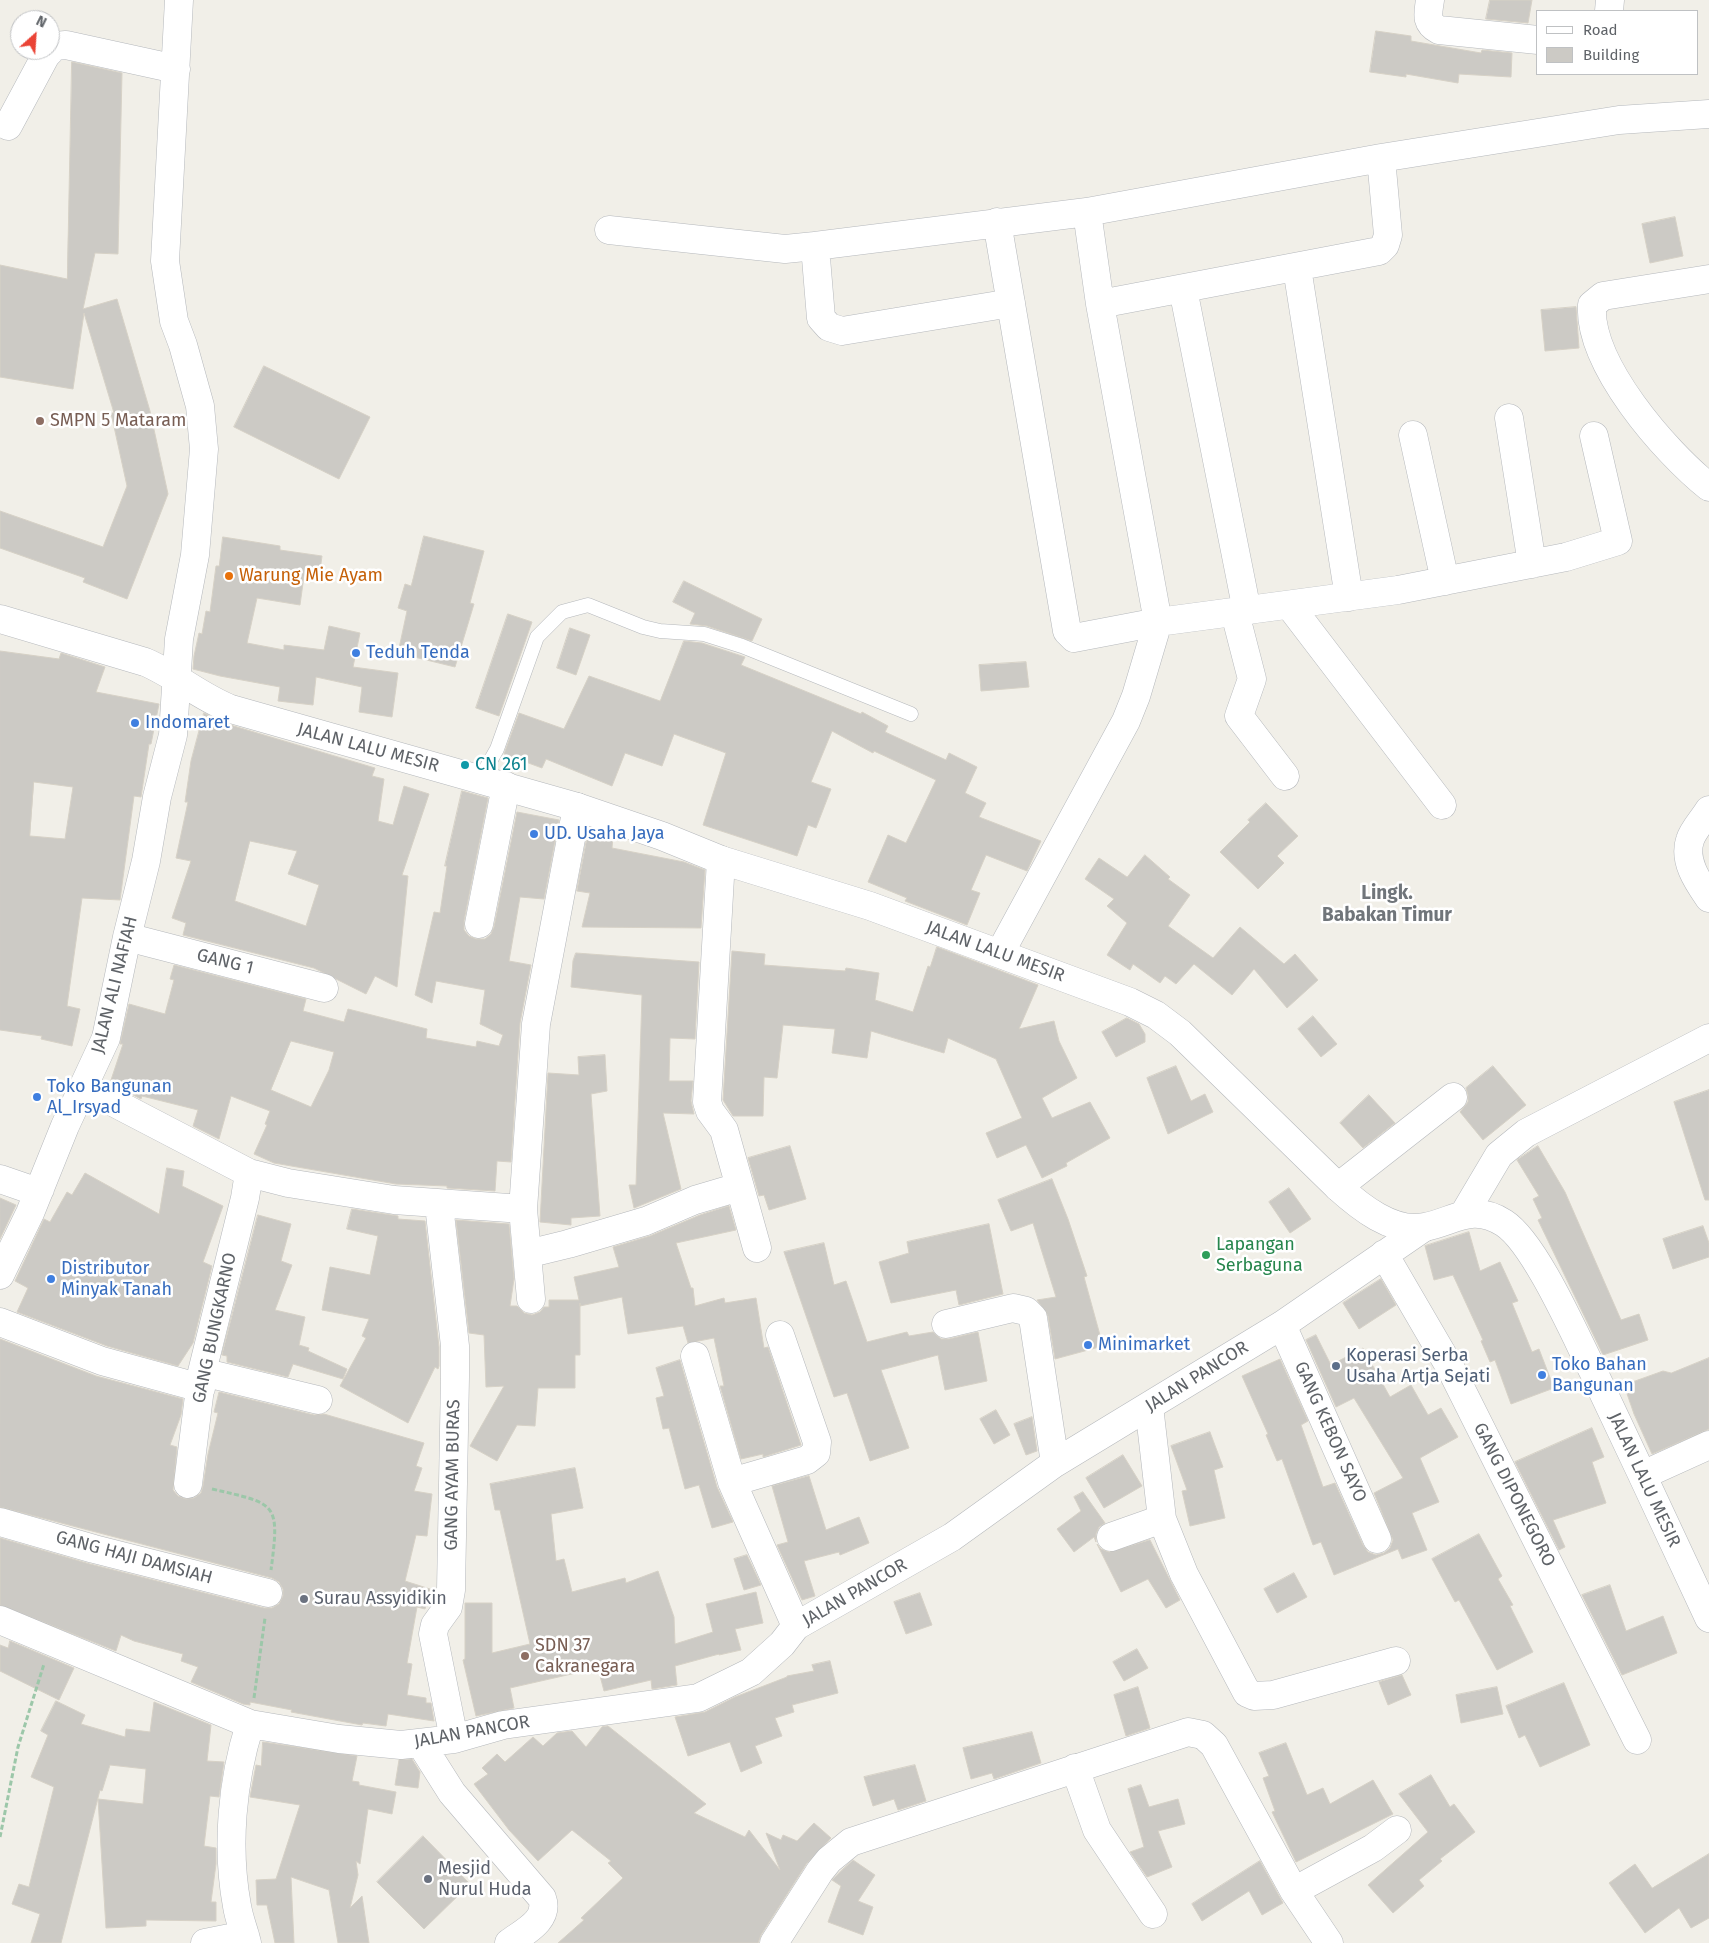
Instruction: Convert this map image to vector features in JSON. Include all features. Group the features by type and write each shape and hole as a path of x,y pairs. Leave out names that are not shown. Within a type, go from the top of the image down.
{"street":[{"name":"JALAN ALI NAFIAH","path":"0,1276 40,1189 65,1126 106,1038 126,937 146,861 157,797 173,734 180,639 195,555 204,450 200,406 183,345 174,322 165,261 179,0"},
{"path":"1430,0 1427,17 1432,26 1439,30 1536,40"},
{"path":"8,126 46,55 55,46 66,45 176,69"},
{"path":"609,230 785,250 1087,212 1382,158 1619,120 1709,114"},
{"path":"1100,304 1379,252 1385,245 1388,235 1382,158"},
{"path":"1000,953 1126,721 1136,696 1158,622 1100,304 1087,212"},
{"path":"997,222 1068,634 1080,638 1158,622 1349,598 1566,557 1618,541 1594,436"},
{"path":"815,246 821,318 829,327 842,331 1011,303"},
{"path":"1297,268 1349,598"},
{"path":"1709,279 1603,296 1592,305 1591,315 1600,347 1616,380 1669,451 1709,487"},
{"path":"1183,289 1252,679 1240,716 1285,776"},
{"path":"1509,418 1532,564"},
{"path":"1413,435 1445,581"},
{"path":"1290,606 1442,805"},
{"name":"JALAN LALU MESIR","path":"0,619 145,662 177,679 200,695 231,709 577,807 662,836 721,860 870,906 1130,1002 1156,1015 1180,1033 1360,1207 1398,1224 1423,1228 1464,1214 1484,1214 1496,1218 1514,1231 1522,1240 1570,1324 1709,1618"},
{"path":"478,924 506,786"},
{"path":"531,1299 523,1209 538,1006 547,974 555,917 577,807"},
{"path":"1709,810 1690,840 1688,860 1698,882 1709,898"},
{"path":"721,860 706,1098 710,1111 724,1130 757,1248"},
{"name":"GANG 1","path":"126,937 324,988"},
{"path":"1464,1214 1499,1155 1526,1133 1709,1038"},
{"path":"84,1086 249,1172 341,1192 439,1205 523,1209"},
{"path":"1338,1186 1453,1097"},
{"name":"GANG BUNGKARNO","path":"188,1484 201,1380 249,1172"},
{"path":"0,1179 29,1189 40,1189"},
{"path":"527,1254 646,1221 695,1200 739,1188"},
{"name":"GANG AYAM BURAS","path":"439,1205 455,1346 455,1376 451,1590 448,1607 435,1625 433,1634 454,1739"},
{"name":"JALAN PANCOR","path":"0,1620 250,1724 368,1743 421,1744 454,1739 503,1725 698,1698 751,1672 782,1644 796,1626 952,1537 1055,1463 1282,1325 1423,1228"},
{"name":"GANG DIPONEGORO","path":"1384,1254 1451,1369 1637,1740"},
{"path":"946,1324 1013,1308 1026,1311 1033,1318 1055,1463"},
{"path":"0,1322 102,1361 318,1400"},
{"name":"GANG KEBON SAYO","path":"1282,1325 1377,1539"},
{"path":"732,1482 808,1460 816,1454 817,1442 780,1335"},
{"path":"695,1356 732,1482 796,1626"},
{"path":"1149,1406 1162,1519 1184,1574 1247,1693 1254,1696 1273,1695 1396,1661"},
{"path":"1643,1475 1709,1445"},
{"path":"1111,1537 1162,1519"},
{"name":"GANG HAJI DAMSIAH","path":"0,1522 268,1593"},
{"path":"205,1943 246,1939 237,1905 232,1844 234,1796 242,1750 250,1724"},
{"path":"774,1943 820,1871 834,1855 851,1842 1183,1733 1193,1732 1203,1735 1214,1745 1294,1891 1328,1943"},
{"path":"421,1744 452,1792 542,1898 545,1908 540,1919 510,1943"},
{"path":"1075,1768 1097,1830 1153,1914"},
{"path":"1294,1891 1373,1848 1397,1830"}],"lane":[{"path":"480,779 497,749 537,637 562,612 588,604 643,627 660,631 704,634 742,646 911,714"}],"path":[{"path":"0,1837 18,1747 51,1642"}],"building":[{"path":"1490,0 1532,0 1528,23 1486,19"},
{"path":"1376,31 1411,36 1411,41 1481,53 1482,50 1512,53 1511,77 1459,74 1458,83 1406,74 1406,77 1370,72"},
{"path":"72,62 122,73 118,254 95,253 83,309 117,299 150,411 168,494 127,599 83,582 85,578 0,548 0,511 103,547 127,486 111,413 114,413 84,313 73,389 0,377 0,265 67,279"},
{"path":"1675,217 1683,256 1650,263 1642,224"},
{"path":"1576,307 1579,348 1545,351 1541,310"},
{"path":"264,366 370,417 339,479 234,427"},
{"path":"424,536 484,551 470,603 474,604 455,667 398,653 407,611 398,608 405,584 411,586"},
{"path":"223,537 280,546 280,550 322,556 319,578 304,576 300,605 257,598 247,643 284,650 284,645 324,650 329,626 360,633 353,667 398,673 392,717 359,712 362,687 316,677 313,705 278,701 280,687 193,669 199,633 202,634 206,611 210,612 216,566 219,566"},
{"path":"684,581 762,619 752,641 707,626 690,624 695,613 673,602"},
{"path":"508,614 532,622 499,716 476,708"},
{"path":"570,628 590,635 576,675 557,668"},
{"path":"684,641 702,643 745,657 741,665 861,714 862,712 888,726 885,732 946,760 949,753 977,767 965,793 986,803 979,817 1041,841 1027,871 986,855 971,890 980,893 967,925 905,901 907,898 868,882 888,835 906,843 936,780 874,751 873,753 832,731 811,782 831,789 816,828 808,825 797,856 703,825 726,753 674,734 662,766 625,753 612,786 546,759 542,768 504,754 519,713 564,729 589,676 660,701"},
{"path":"0,651 59,659 61,653 105,667 96,692 159,704 151,744 149,744 141,797 134,796 120,900 82,898 67,1006 80,1009 72,1046 41,1039 42,1036 0,1030","holes":["34,782 73,787 65,839 30,836"]},
{"path":"1026,662 1029,687 981,691 979,665"},
{"path":"204,713 227,724 375,768 372,776 384,779 378,821 393,825 404,786 429,794 402,875 408,876 397,987 375,976 366,994 314,968 183,935 186,923 172,918 191,861 176,858 188,802 185,802 191,761","holes":["250,841 297,851 288,874 319,885 306,926 235,901"]},
{"path":"462,791 488,798 464,921 464,930 469,936 476,939 485,939 491,934 494,927 517,812 559,820 544,899 520,897 509,961 531,965 520,1023 511,1162 497,1161 495,1191 447,1188 447,1186 396,1184 274,1163 254,1154 267,1125 265,1124 270,1111 231,1096 219,1139 193,1126 198,1110 142,1096 141,1099 110,1083 123,1044 120,1044 129,1004 165,1014 174,980 170,979 174,965 306,999 303,1011 344,1022 348,1009 427,1029 426,1038 476,1047 477,1041 499,1046 503,1035 480,1024 485,990 436,981 432,1003 415,995 434,912 440,913 447,866 445,866","holes":["291,1041 334,1052 329,1070 311,1107 271,1090"]},
{"path":"1266,803 1298,836 1277,856 1284,863 1258,889 1220,852"},
{"path":"589,828 613,836 612,848 684,862 705,870 701,928 582,927 590,893 577,891"},
{"path":"1145,855 1170,877 1168,879 1190,895 1168,926 1213,958 1240,927 1284,964 1295,954 1318,980 1287,1008 1254,969 1232,995 1194,964 1176,984 1165,976 1160,983 1133,964 1130,970 1107,955 1127,923 1107,906 1114,899 1085,879 1099,858 1127,877"},
{"path":"937,947 1038,985 1019,1029 1054,1021 1059,1041 1077,1078 1042,1098 1052,1118 1090,1102 1110,1138 1066,1163 1067,1166 1042,1178 1026,1145 997,1158 986,1133 1022,1118 996,1059 948,1038 944,1053 871,1031 867,1058 832,1053 835,1029 783,1025 777,1078 764,1077 763,1116 733,1116 723,1100 732,951 765,954 764,965 845,971 846,968 879,973 875,1000 913,1012 928,966 930,967"},
{"path":"576,953 699,962 695,1039 670,1038 669,1081 693,1081 691,1101 694,1114 663,1113 681,1189 634,1208 629,1185 636,1185 642,995 571,987 573,961"},
{"path":"1313,1016 1337,1044 1321,1057 1298,1029"},
{"path":"1127,1018 1139,1024 1145,1034 1145,1042 1116,1057 1102,1032"},
{"path":"605,1055 607,1091 591,1094 600,1216 571,1218 571,1225 540,1222 548,1073 579,1075 578,1057"},
{"path":"1176,1066 1191,1101 1205,1094 1213,1112 1168,1134 1147,1078"},
{"path":"1493,1066 1526,1105 1483,1140 1460,1112 1468,1102 1466,1088"},
{"path":"1709,1090 1709,1200 1705,1200 1674,1102"},
{"path":"1369,1095 1395,1123 1363,1148 1340,1123"},
{"path":"790,1146 806,1199 769,1210 764,1195 759,1196 748,1158"},
{"path":"1538,1146 1565,1192 1621,1320 1639,1314 1648,1340 1603,1355 1538,1220 1542,1218 1533,1199 1539,1196 1517,1160"},
{"path":"167,1168 184,1171 182,1186 223,1206 203,1262 212,1266 193,1343 178,1366 107,1346 17,1312 28,1288 15,1281 44,1219 50,1222 67,1192 72,1195 85,1173 159,1214"},
{"path":"1052,1179 1087,1276 1084,1277 1103,1346 1055,1359 1048,1316 1037,1300 1056,1297 1033,1223 1011,1231 998,1200"},
{"path":"1289,1188 1311,1219 1290,1233 1269,1202"},
{"path":"0,1198 16,1205 0,1239"},
{"path":"729,1206 736,1230 676,1243 691,1288 693,1288 695,1306 724,1298 725,1303 756,1298 764,1348 768,1347 801,1445 763,1457 763,1454 741,1459 720,1386 724,1386 714,1338 688,1343 683,1326 628,1334 622,1297 580,1306 580,1355 575,1355 575,1388 538,1388 535,1426 517,1425 497,1461 470,1446 504,1386 486,1387 484,1335 469,1333 456,1220 509,1224 514,1279 510,1306 517,1306 524,1313 532,1315 540,1312 544,1307 549,1307 549,1300 579,1300 574,1277 619,1267 613,1247 650,1236 700,1215"},
{"path":"352,1209 398,1216 398,1219 425,1221 439,1347 439,1366 438,1369 435,1367 408,1423 340,1386 366,1338 362,1336 369,1319 322,1310 330,1267 370,1275 378,1236 347,1229"},
{"path":"258,1215 291,1224 281,1261 292,1265 275,1310 305,1317 299,1345 309,1348 308,1351 347,1369 343,1379 293,1364 288,1377 227,1362 227,1356 222,1355"},
{"path":"989,1224 1003,1294 959,1305 956,1290 891,1303 879,1262 909,1253 907,1242"},
{"path":"1703,1226 1709,1243 1709,1257 1673,1269 1663,1239"},
{"path":"1469,1232 1480,1271 1500,1262 1518,1301 1512,1303 1532,1352 1539,1349 1554,1388 1511,1404 1495,1360 1490,1362 1481,1341 1483,1340 1453,1275 1434,1280 1425,1246"},
{"path":"824,1243 834,1285 846,1281 867,1342 907,1332 909,1336 933,1332 941,1339 949,1339 978,1332 987,1381 945,1390 938,1355 881,1370 909,1448 870,1461 847,1393 834,1397 784,1252"},
{"path":"1381,1279 1396,1305 1359,1329 1343,1303"},
{"path":"1316,1335 1331,1365 1363,1348 1390,1397 1411,1385 1428,1415 1441,1408 1458,1437 1420,1458 1439,1502 1412,1513 1427,1550 1402,1559 1398,1549 1334,1575 1321,1542 1313,1545 1282,1459 1277,1461 1266,1435 1268,1434 1242,1376 1280,1359 1308,1421 1301,1425 1323,1487 1335,1483 1368,1552 1376,1555 1384,1553 1390,1548 1393,1540 1374,1493 1403,1478 1354,1398 1336,1407 1306,1340"},
{"path":"0,1339 96,1376 183,1399 181,1415 170,1445 177,1447 173,1490 178,1496 186,1499 194,1498 201,1493 218,1413 214,1412 219,1392 314,1415 324,1414 424,1443 416,1466 422,1468 414,1491 432,1494 427,1536 416,1535 405,1581 430,1589 425,1609 417,1607 407,1663 412,1664 407,1695 426,1698 426,1703 431,1703 434,1721 388,1714 386,1726 363,1723 362,1725 291,1712 292,1710 250,1702 250,1705 243,1704 191,1682 198,1667 181,1661 183,1654 134,1641 121,1635 116,1651 0,1605 0,1538 90,1564 264,1608 272,1608 279,1604 283,1596 283,1589 279,1582 272,1578 0,1507"},
{"path":"1709,1358 1709,1429 1652,1454 1634,1414 1624,1385 1663,1371 1671,1373"},
{"path":"680,1360 717,1487 733,1522 712,1528 699,1485 685,1489 669,1428 663,1429 656,1398 664,1396 656,1368"},
{"path":"996,1410 1010,1435 994,1444 980,1419"},
{"path":"1032,1417 1037,1451 1026,1455 1014,1424"},
{"path":"1592,1428 1604,1457 1592,1462 1606,1503 1553,1520 1565,1547 1559,1550 1515,1462"},
{"path":"1210,1432 1223,1467 1214,1470 1225,1518 1190,1526 1182,1491 1187,1490 1171,1446"},
{"path":"1123,1455 1142,1486 1104,1508 1086,1478"},
{"path":"575,1468 583,1508 551,1514 556,1561 564,1559 572,1592 625,1578 626,1583 658,1571 674,1617 675,1644 713,1632 706,1604 756,1592 763,1623 735,1629 741,1650 675,1666 677,1685 652,1689 651,1680 604,1691 598,1668 510,1688 514,1708 476,1716 463,1660 465,1659 465,1603 492,1603 492,1653 530,1644 500,1510 495,1510 490,1484"},
{"path":"809,1476 826,1530 859,1517 869,1543 840,1555 839,1552 804,1561 815,1596 802,1600 777,1545 788,1542 772,1486"},
{"path":"1083,1492 1105,1523 1099,1527 1096,1534 1096,1542 1094,1537 1074,1552 1057,1529 1081,1511 1074,1497"},
{"path":"1479,1534 1502,1576 1498,1579 1513,1605 1510,1606 1533,1652 1497,1670 1459,1600 1455,1602 1432,1559"},
{"path":"1150,1540 1180,1600 1166,1608 1148,1579 1121,1592 1097,1544 1101,1549 1109,1552"},
{"path":"747,1555 761,1585 744,1590 734,1559"},
{"path":"1294,1573 1307,1597 1277,1613 1264,1589"},
{"path":"1610,1585 1626,1631 1663,1616 1677,1653 1622,1675 1582,1595"},
{"path":"920,1593 932,1625 906,1634 894,1602"},
{"path":"10,1641 74,1668 59,1700 0,1671 0,1645 8,1648"},
{"path":"1137,1649 1148,1668 1124,1681 1113,1662"},
{"path":"830,1661 838,1693 792,1705 794,1712 775,1718 782,1736 755,1746 762,1763 741,1772 730,1742 688,1756 675,1717 705,1712 735,1697 787,1676 814,1671 812,1665"},
{"path":"1402,1675 1411,1695 1388,1705 1379,1682"},
{"path":"1564,1683 1590,1745 1540,1767 1525,1735 1519,1738 1506,1706"},
{"path":"1138,1687 1150,1728 1126,1736 1114,1695"},
{"path":"1497,1687 1503,1714 1461,1723 1456,1695"},
{"path":"56,1701 85,1715 81,1724 125,1737 126,1729 150,1732 154,1702 211,1725 207,1761 224,1762 219,1797 210,1796 204,1846 216,1848 211,1902 216,1902 216,1921 146,1920 146,1926 106,1928 98,1799 143,1804 146,1769 110,1765 102,1791 100,1790 61,1943 31,1943 40,1914 12,1904 19,1884 29,1887 54,1787 31,1777 48,1735 41,1731"},
{"path":"608,1726 706,1804 694,1813 745,1837 749,1830 780,1870 766,1833 781,1840 783,1835 797,1841 814,1823 831,1838 807,1863 761,1935 758,1943 558,1943 584,1920 581,1918 623,1878 608,1863 611,1861 572,1830 538,1861 509,1830 474,1784 488,1774 482,1768 497,1754 505,1762 533,1737 543,1746 557,1733 572,1731 586,1747 602,1727"},
{"path":"1032,1732 1041,1763 994,1779 992,1773 971,1779 963,1748"},
{"path":"263,1742 357,1756 352,1781 359,1782 359,1785 396,1792 392,1814 368,1809 360,1864 356,1861 358,1875 350,1908 362,1896 369,1943 338,1943 329,1890 291,1877 294,1943 275,1943 267,1905 257,1905 256,1880 276,1879 300,1805 250,1797 256,1765 261,1766"},
{"path":"1286,1743 1307,1795 1323,1788 1330,1804 1373,1780 1393,1814 1296,1862 1272,1812 1275,1811 1263,1778 1269,1776 1259,1753"},
{"path":"412,1759 420,1772 418,1788 395,1785 399,1760"},
{"path":"915,1765 926,1801 898,1810 894,1799 873,1806 864,1777"},
{"path":"1431,1775 1450,1807 1454,1804 1475,1832 1440,1859 1442,1861 1419,1880 1424,1886 1393,1913 1368,1885 1428,1832 1399,1794"},
{"path":"1141,1785 1149,1807 1178,1799 1185,1824 1158,1831 1172,1867 1147,1877 1130,1852 1144,1847 1128,1789"},
{"path":"423,1836 470,1884 424,1929 377,1882"},
{"path":"1709,1854 1709,1918 1691,1928 1679,1908 1645,1933 1609,1883 1635,1864 1652,1888"},
{"path":"853,1860 875,1875 858,1901 873,1907 863,1935 828,1922 841,1886 832,1880"},
{"path":"1260,1861 1283,1903 1262,1915 1249,1891 1202,1921 1192,1904"}],"place":[{"name":"SMPN 5 Mataram","path":"40,421"},
{"name":"Warung Mie Ayam","path":"229,576"},
{"name":"Teduh Tenda","path":"356,653"},
{"name":"Indomaret","path":"135,723"},
{"name":"CN 261","path":"465,765"},
{"name":"UD. Usaha Jaya","path":"534,834"},
{"name":"Toko Bangunan Al_Irsyad","path":"37,1097"},
{"name":"Lapangan Serbaguna","path":"1206,1255"},
{"name":"Distributor Minyak Tanah","path":"51,1279"},
{"name":"Minimarket","path":"1088,1345"},
{"name":"Koperasi Serba Usaha Artja Sejati","path":"1336,1366"},
{"name":"Toko Bahan Bangunan","path":"1542,1375"},
{"name":"Surau Assyidikin","path":"304,1599"},
{"name":"SDN 37 Cakranegara","path":"525,1656"},
{"name":"Mesjid Nurul Huda","path":"428,1879"}],"district":[{"name":"Lingk. Babakan Timur","path":"1387,905"}]}
